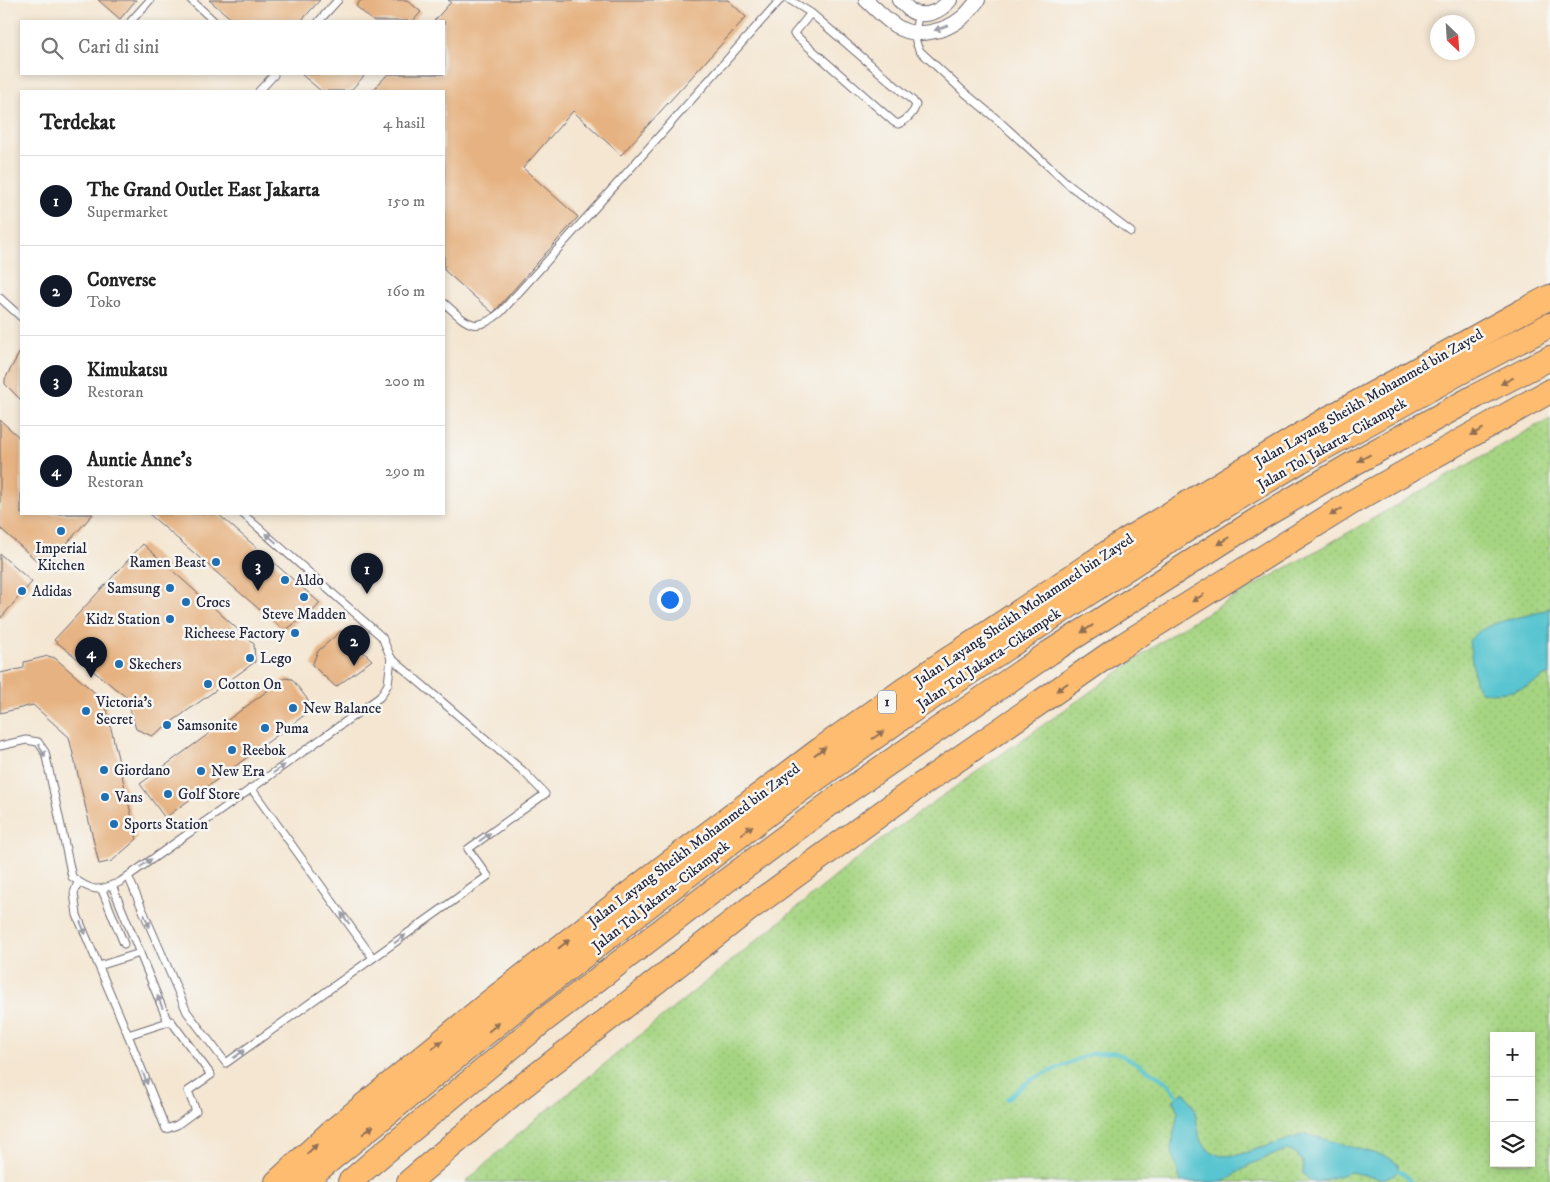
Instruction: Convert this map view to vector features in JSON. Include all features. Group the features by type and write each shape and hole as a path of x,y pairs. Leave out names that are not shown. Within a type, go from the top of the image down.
{"highway":[{"name":"Jalan Layang Sheikh Mohammed bin Zayed","path":"276,1182 329,1134 490,1001 661,868 922,676 1125,541 1324,421 1550,297"},
{"name":"Jalan Tol Jakarta–Cikampek","path":"303,1182 513,1011 644,909 774,809 910,712 1081,598 1212,514 1300,461 1550,325"},
{"name":"Jalan Tol Jakarta–Cikampek","path":"350,1182 544,1021 839,797 1049,653 1252,524 1324,480 1550,358"},
{"path":"410,1182 510,1096 748,909 915,789 1117,649 1354,501 1550,391"}],"street":[{"path":"866,0 896,27 915,34 932,32 953,24 963,17 978,0"},
{"path":"899,0 912,11 928,14 943,8 950,0"}],"lane":[{"path":"132,20 150,0"},
{"path":"191,0 213,20"},
{"path":"321,20 338,0"},
{"path":"445,304 472,325 489,322 501,312 780,0"},
{"path":"790,0 811,13 913,101 916,105 915,110 903,122 898,124 894,122 794,34 811,13"},
{"path":"919,13 915,34 920,51 1070,185 1130,232"},
{"path":"260,90 273,75"},
{"path":"0,298 20,316"},
{"path":"128,876 187,1012 226,1063 488,876 468,850 545,794 523,771 391,658 382,637 244,515"},
{"path":"0,746 26,740 38,742 45,752 72,877 84,886 102,890 128,876 380,697 388,684 391,658"},
{"path":"251,788 373,958"},
{"path":"78,882 74,893 77,915 166,1129 177,1125 196,1111 188,1091 211,1076 171,1021 128,1035"},
{"path":"112,885 168,1022"},
{"path":"102,890 124,944"},
{"path":"99,966 140,953"}],"green space":[{"path":"1550,418 1550,1182 466,1182 517,1135 883,838 1182,627"}],"water":[{"path":"1550,608 1550,674 1532,684 1513,691 1480,692 1475,682 1469,641 1486,627"},
{"path":"1185,1092 1194,1107 1200,1139 1208,1150 1221,1156 1238,1155 1306,1134 1388,1157 1399,1165 1395,1175 1382,1179 1351,1172 1318,1182 1309,1180 1303,1173 1303,1162 1296,1153 1286,1150 1251,1164 1223,1182 1181,1182 1171,1148 1178,1112 1173,1100"}],"building":[{"path":"98,0 136,0 120,19"},
{"path":"209,0 320,0 302,20 233,20"},
{"path":"361,0 407,0 421,12 414,20 372,20 356,6"},
{"path":"448,0 728,0 746,17 621,155 573,111 523,168 578,217 493,313 445,271 445,90 373,90 387,75 445,75 445,20 435,20 451,2"},
{"path":"302,75 365,75 351,90 320,90"},
{"path":"20,352 20,399 5,384 5,379"},
{"path":"0,420 20,438 20,515 92,515 45,568 0,528"},
{"path":"150,515 219,515 320,603 314,610 287,629 282,629"},
{"path":"143,544 254,644 255,662 152,736 136,729 126,697 54,640"},
{"path":"0,554 32,582 0,619"},
{"path":"341,631 372,660 336,687 312,665 318,651"},
{"path":"48,656 55,658 102,699 106,707 137,839 112,861 99,864 69,737 33,705 0,713 0,673 24,668 24,662"},
{"path":"285,678 292,679 314,708 165,818 140,784"}],"waterway":[{"path":"1007,1099 1030,1080 1090,1054 1114,1052 1137,1063 1168,1083 1181,1100"},
{"path":"1393,1168 1403,1174 1410,1182"}],"place":[{"name":"Imperial Kitchen","path":"61,531"},
{"name":"Ramen Beast","path":"216,562"},
{"name":"Aldo","path":"285,580"},
{"name":"Samsung","path":"170,588"},
{"name":"Adidas","path":"22,591"},
{"name":"Kimukatsu","path":"258,591"},
{"name":"The Grand Outlet East Jakarta","path":"367,594"},
{"name":"Steve Madden","path":"304,597"},
{"name":"Crocs","path":"186,602"},
{"name":"Kidz Station","path":"170,619"},
{"name":"Richeese Factory","path":"295,633"},
{"name":"Lego","path":"250,658"},
{"name":"Skechers","path":"119,664"},
{"name":"Converse","path":"354,666"},
{"name":"Auntie Anne's","path":"91,678"},
{"name":"Cotton On","path":"208,684"},
{"name":"New Balance","path":"293,708"},
{"name":"Victoria's Secret","path":"86,711"},
{"name":"Samsonite","path":"167,725"},
{"name":"Puma","path":"265,728"},
{"name":"Reebok","path":"232,750"},
{"name":"Giordano","path":"104,770"},
{"name":"New Era","path":"201,771"},
{"name":"Golf Store","path":"168,794"},
{"name":"Vans","path":"105,797"},
{"name":"Sports Station","path":"114,824"}]}
